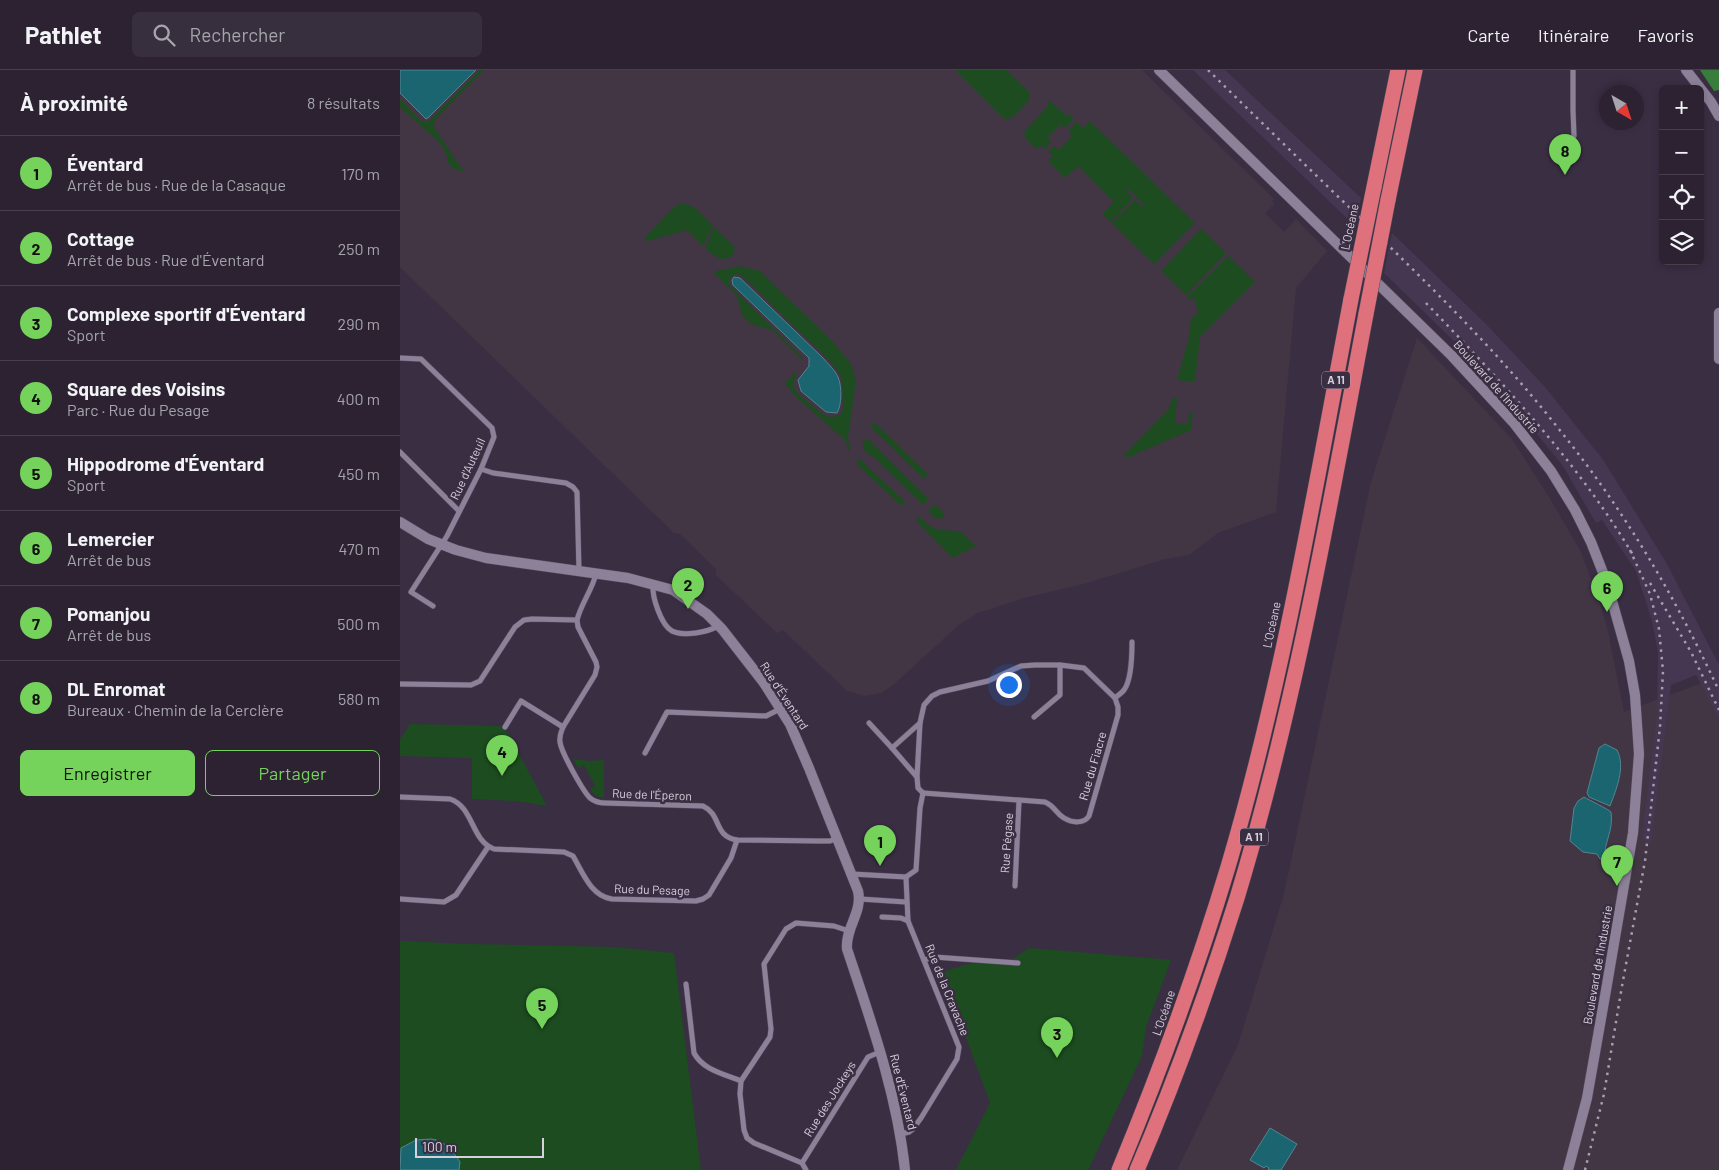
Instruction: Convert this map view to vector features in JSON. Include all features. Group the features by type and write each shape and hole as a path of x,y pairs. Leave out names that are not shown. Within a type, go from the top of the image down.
{"highway":[{"name":"L’Océane","path":"1118,1170 1169,1044 1198,962 1228,865 1271,698 1314,497 1351,299 1398,70"},
{"name":"A 11","path":"1137,1170 1181,1062 1210,978 1237,896 1267,787 1287,705 1332,493 1415,70"}],"street":[{"name":"Boulevard de l'Industrie","path":"1159,70 1423,328 1503,410 1533,446 1564,492 1591,542 1607,583 1620,626 1635,695 1639,754 1632,833 1605,996 1587,1098 1568,1170"},
{"path":"1573,70 1572,110 1574,136"},
{"path":"1686,70 1716,104 1719,116"},
{"path":"1719,313 1719,359"},
{"name":"Rue d'Auteuil","path":"400,358 421,359 492,428 494,437 442,544 411,592 433,606"},
{"path":"400,452 459,511"},
{"path":"480,469 493,473 566,483 573,487 577,492 579,571"},
{"name":"Rue d'Éventard","path":"400,522 428,539 456,550 486,558 628,578 673,590 697,606 719,626 764,683 797,739 852,874 860,899 858,910 846,939 847,949 880,1052 901,1134 904,1170"},
{"path":"505,727 521,701 563,727 595,675 596,662 578,627 577,620 578,612 588,596 596,574"},
{"path":"653,585 652,592 655,603 666,624 673,631 688,633 706,632 719,626"},
{"path":"400,684 476,684 484,677 520,622 532,619 577,620"},
{"path":"852,874 906,876 916,870 920,808 923,793 918,788 917,777 920,723 924,705 932,696 961,686 988,681 1020,666 1060,665 1084,668 1115,698 1123,692 1128,684 1132,660 1132,642"},
{"path":"1034,717 1060,695 1060,665"},
{"name":"Rue du Fiacre","path":"923,793 1045,802 1052,805 1064,818 1081,822 1086,821 1118,715 1115,698"},
{"path":"645,753 667,712 766,716 780,709"},
{"path":"869,723 917,777"},
{"path":"892,748 920,723"},
{"name":"Rue de l'Éperon","path":"563,727 560,735 562,750 586,792 596,802 703,806 712,813 728,839 737,840"},
{"path":"400,797 450,799 456,801 464,809 480,840 488,847 456,895 451,899 444,902 400,899"},
{"name":"Rue Pégase","path":"1015,886 1019,801"},
{"path":"737,840 830,841 837,838"},
{"name":"Rue du Pesage","path":"488,847 570,854 594,890 600,896 606,898 696,901 709,895 731,858 737,840"},
{"name":"Rue de la Cravache","path":"901,1134 913,1129 957,1059 959,1047 908,921 906,876"},
{"path":"860,899 906,902"},
{"path":"882,917 901,918 908,921"},
{"path":"806,1170 802,1163 754,1143 748,1138 744,1130 740,1094 741,1081 770,1037 771,1029 764,964 786,928 796,923 834,926 849,931"},
{"path":"924,960 934,957 1018,963"},
{"path":"686,984 694,1053 702,1064 741,1081"},
{"name":"Rue des Jockeys","path":"802,1163 868,1057 880,1052"}],"shaded area":[{"path":"400,70 1142,70 1274,199 1272,201 1274,204 1265,213 1284,232 1296,219 1327,251 1296,288 1276,512 1218,533 1189,555 1165,559 1087,583 1024,598 978,613 959,625 893,685 881,693 865,696 847,691 783,630 777,633 716,575 716,569 680,534 674,533 400,267"},
{"path":"400,70 476,70 426,119 400,93"},
{"path":"480,70 484,70 435,120 434,127 459,165 466,172 454,169 449,165 446,153 440,143 400,107 400,99 422,122 428,122"},
{"path":"955,70 1006,70 1030,93 1030,99 1012,118 1004,119"},
{"path":"1193,70 1225,70 1361,198 1355,226"},
{"path":"1049,100 1067,116 1069,114 1074,119 1065,128 1060,125 1047,138 1051,142 1045,149 1041,145 1036,149 1026,139 1024,132 1047,107"},
{"path":"1090,121 1195,223 1154,264 1112,223 1135,200 1142,207 1144,205 1129,189 1126,191 1133,198 1111,222 1102,214 1114,202 1078,166 1065,178 1048,161 1053,156 1048,152 1054,146 1059,150 1072,136 1068,131 1077,122 1083,128"},
{"path":"683,203 694,207 713,225 703,246 687,230 645,240 645,237 675,206"},
{"path":"714,227 735,247 733,255 729,258 718,258 705,248"},
{"path":"1201,229 1226,253 1186,295 1161,271"},
{"path":"1392,233 1486,324 1545,387 1604,461 1667,564 1719,665 1719,719 1696,675 1671,685 1651,843 1646,842 1642,838 1657,714 1658,652 1652,621 1636,571 1602,520 1596,523 1563,466 1514,406 1456,343 1384,273"},
{"path":"1228,256 1255,282 1200,337 1195,382 1177,380 1189,338 1191,317 1198,315 1195,298 1189,300 1187,297"},
{"path":"740,266 760,271 834,343 851,364 856,381 848,437 850,454 845,440 795,396 785,383 795,372 797,374 793,386 798,394 825,416 832,417 840,415 843,409 842,379 840,374 828,359 742,276 737,274 729,278 729,285 803,358 801,359 772,330 751,324 742,315 737,296 714,273"},
{"path":"734,277 740,278 823,358 835,372 841,390 841,400 837,413 826,412 801,391 798,380 809,366 809,358 733,285 732,280"},
{"path":"1417,338 1512,439 1581,552 1607,627 1624,712 1702,683 1719,719 1719,1170 1177,1170 1238,1045 1284,894 1371,482"},
{"path":"1173,398 1177,398 1175,423 1188,424 1189,412 1193,413 1191,430 1127,458 1124,455 1168,410"},
{"path":"872,423 876,424 928,474 924,479 871,427"},
{"path":"866,439 929,499 923,505 872,455 870,456 863,449 864,445 862,442"},
{"path":"859,458 906,503 900,505 857,464"},
{"path":"935,504 944,513 944,517 939,519 928,511"},
{"path":"919,516 928,525 936,529 961,532 976,546 952,558 916,520"},
{"path":"410,724 500,726 508,733 547,806 516,801 472,799 472,758 400,756 400,740"},
{"path":"1605,744 1617,750 1621,764 1619,778 1610,806 1589,797 1587,793 1599,748"},
{"path":"573,759 604,760 604,798 591,791 590,789 595,786 584,765 578,768"},
{"path":"1584,797 1611,812 1612,819 1605,858 1600,859 1597,854 1583,852 1570,841 1574,808 1578,801"},
{"path":"400,941 613,947 674,953 701,1170 400,1170"},
{"path":"1029,948 1171,960 1146,1027 1142,1056 1088,1170 956,1170 990,1103 942,972 968,964 1013,959"},
{"path":"1270,1128 1297,1144 1281,1170 1268,1170 1269,1168 1266,1166 1264,1168 1250,1160"},
{"path":"431,1139 440,1141 451,1150 460,1162 459,1170 400,1170 401,1148 416,1140"}],"green space":[{"path":"1700,70 1719,70 1719,90 1714,91"}],"railway":[{"path":"1208,70 1432,288 1510,370 1534,399 1582,458 1647,555 1685,622 1719,691"},
{"path":"1426,303 1537,423 1588,487 1633,555"},
{"path":"1585,1170 1604,1094 1645,861 1660,727 1663,671 1659,629 1650,594 1630,550"},
{"path":"1650,583 1691,652 1719,710"}],"place":[{"name":"DL Enromat","path":"1565,175"},
{"name":"Cottage","path":"688,609"},
{"name":"Lemercier","path":"1607,612"},
{"name":"Square des Voisins","path":"502,776"},
{"name":"Éventard","path":"880,866"},
{"name":"Pomanjou","path":"1617,886"},
{"name":"Hippodrome d'Éventard","path":"542,1029"},
{"name":"Complexe sportif d'Éventard","path":"1057,1058"}]}
